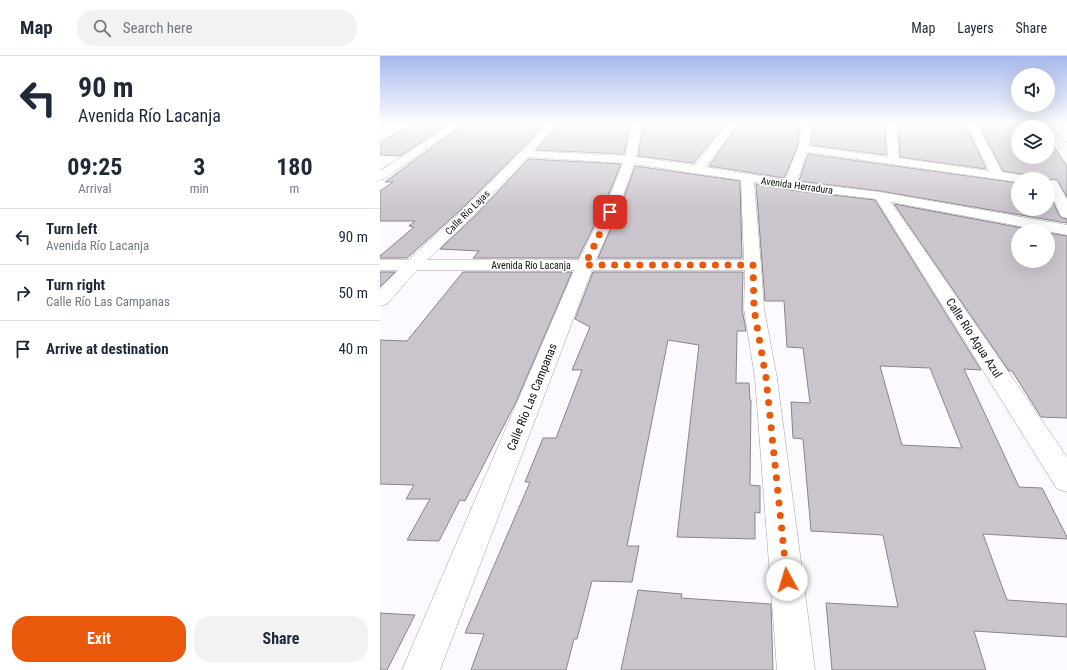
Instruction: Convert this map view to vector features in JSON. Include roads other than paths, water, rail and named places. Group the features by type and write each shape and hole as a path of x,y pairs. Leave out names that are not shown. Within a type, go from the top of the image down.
{"street":[{"path":"380,176 416,152"},
{"name":"Calle Río Lajas","path":"380,300 413,264 469,212 527,152"},
{"name":"Calle Río Las Campanas","path":"421,670 585,265 612,207 632,152"},
{"path":"698,169 711,152"},
{"path":"790,185 801,152"},
{"path":"830,152 1011,177"},
{"path":"893,152 894,160"},
{"path":"985,152 997,174"},
{"name":"Avenida Herradura","path":"525,154 630,160 698,169 790,185 880,196 1067,230"},
{"path":"747,178 753,265 754,309 766,378 796,670"},
{"path":"1055,184 1067,186"},
{"path":"1055,192 1067,214"},
{"name":"Calle Río Agua Azul","path":"880,196 1067,480"},
{"name":"Avenida Río Lacanja","path":"380,265 753,265"}]}
